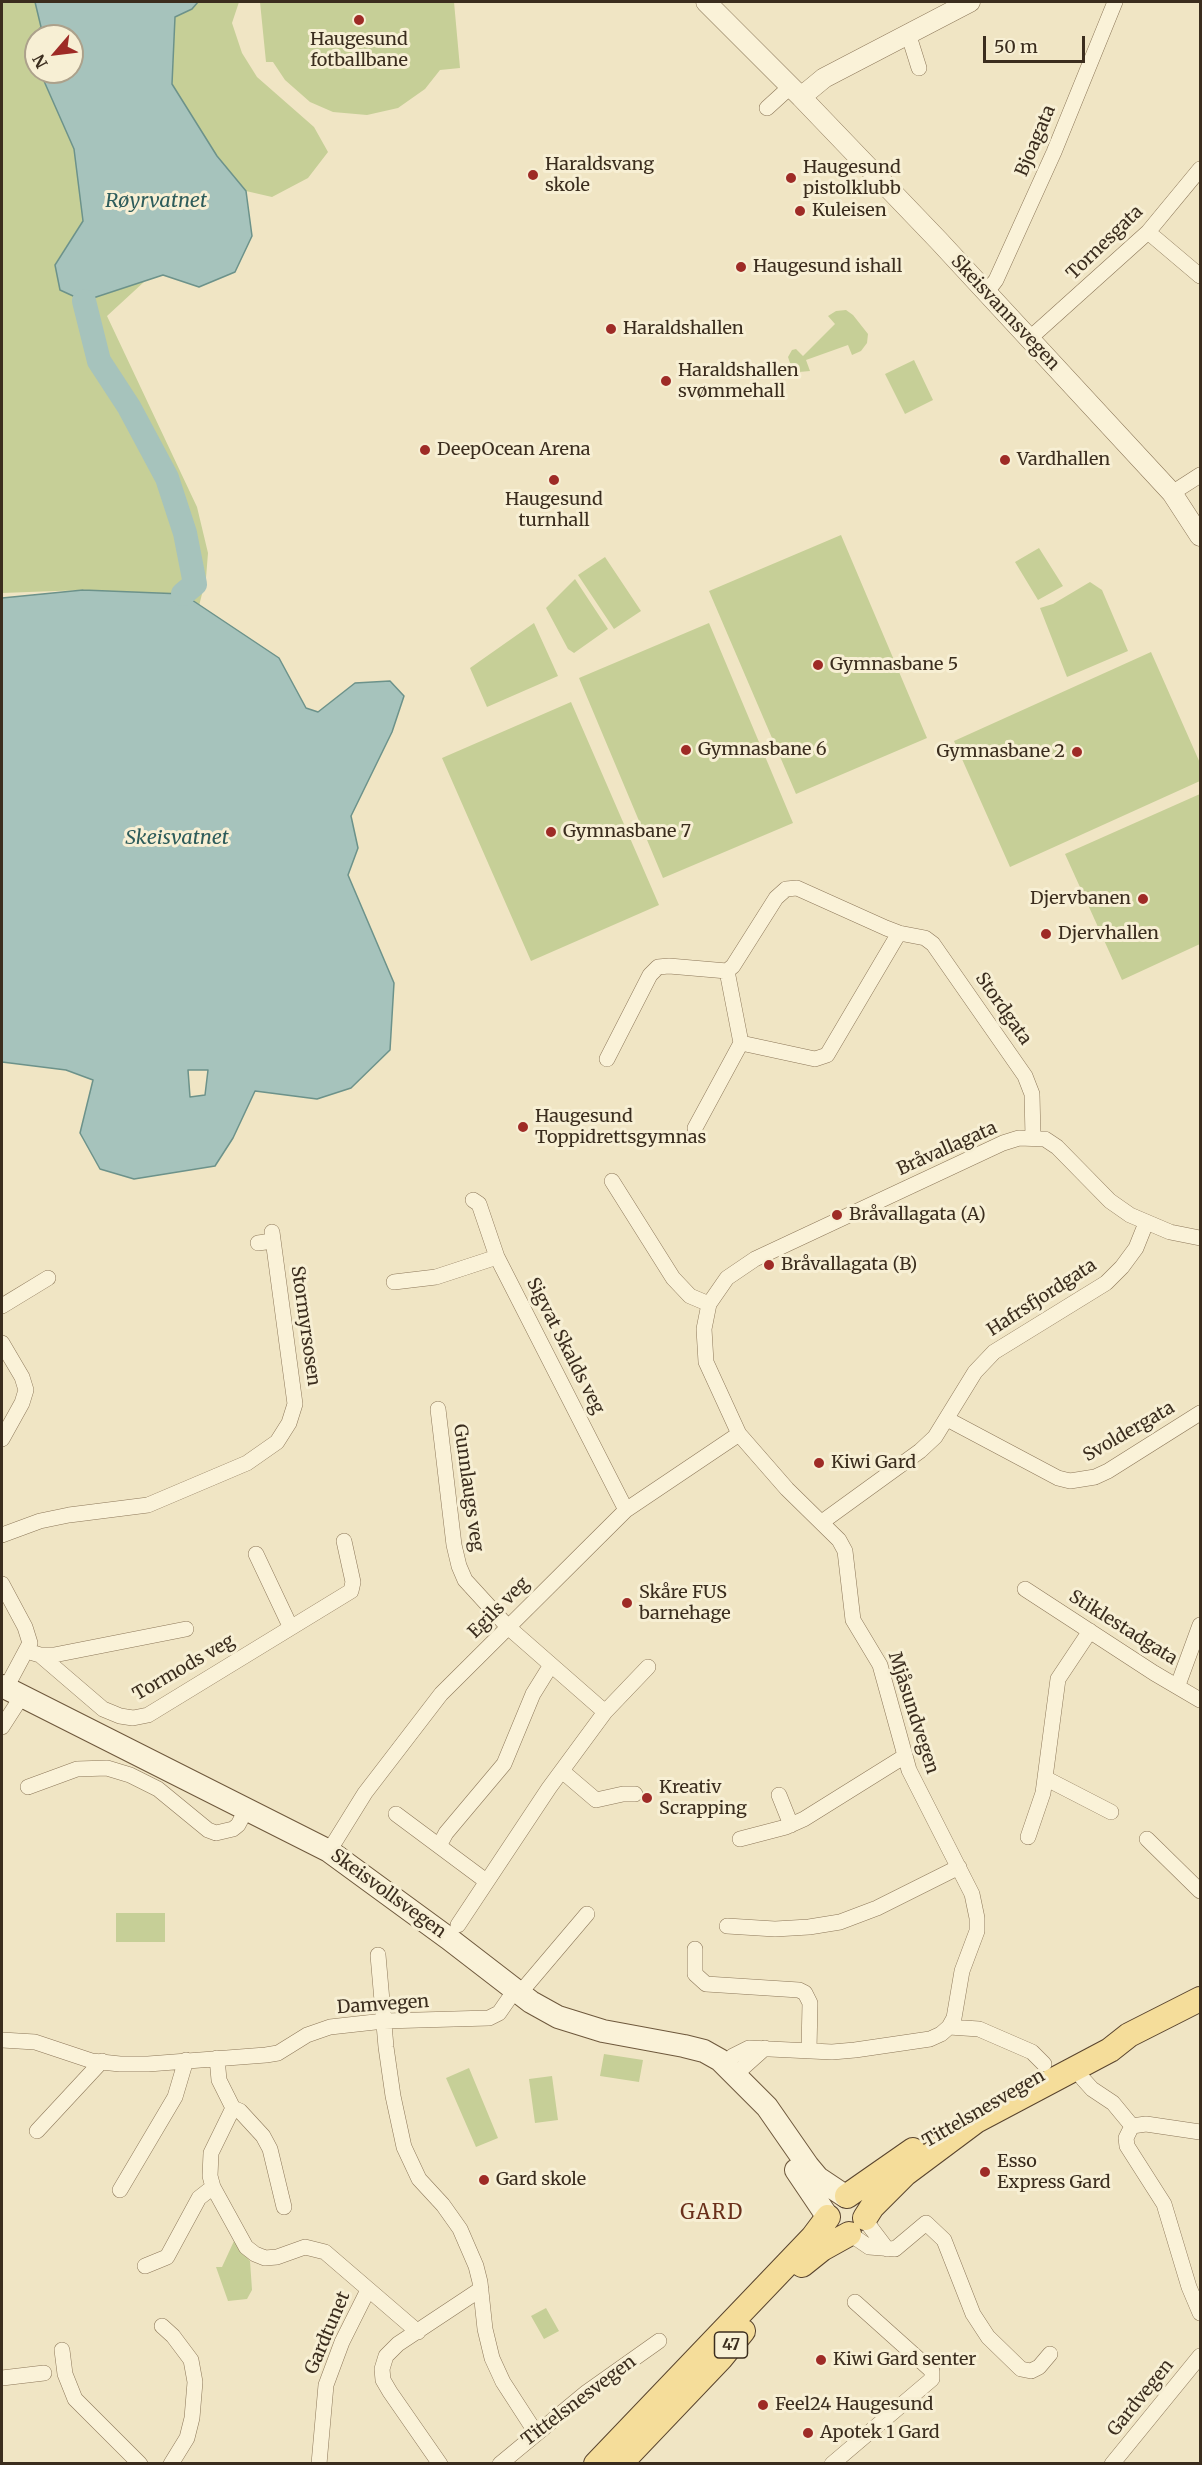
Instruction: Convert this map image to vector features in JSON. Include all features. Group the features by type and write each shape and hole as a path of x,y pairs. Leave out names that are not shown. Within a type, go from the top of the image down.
{"main road":[{"name":"Skeisvollsvegen","path":"10,1690 329,1851 543,2010 575,2024 704,2052 734,2072 767,2107 808,2166 828,2186 846,2196"},
{"name":"Tittelsnesvegen","path":"846,2196 981,2106 1106,2042 1129,2035 1200,1999"},
{"name":"Tittelsnesvegen","path":"620,2463 721,2358 788,2280 822,2249 857,2226 872,2207 905,2174 976,2121 1110,2050 1129,2035"},
{"path":"734,2072 834,2230 857,2226 863,2205 859,2200 846,2196"},
{"name":"47","path":"596,2463 813,2237 827,2216 832,2202 846,2196"}],"street":[{"name":"Skeisvannsvegen","path":"706,2 796,92 1172,493 1200,536"},
{"path":"766,108 970,2"},
{"name":"Bjoagata","path":"986,293 994,284 1054,152 1115,2"},
{"path":"908,33 919,68"},
{"name":"Tornesgata","path":"1029,339 1148,232 1200,169"},
{"path":"1148,232 1200,276"},
{"path":"1172,493 1200,475"},
{"name":"Stordgata","path":"727,971 733,966 776,898 786,889 796,888 899,933 925,938 933,944 1025,1076 1032,1094 1034,1137"},
{"path":"741,1043 815,1059 827,1055 899,933"},
{"path":"607,1059 650,975 658,967 727,971 737,1032 741,1043 695,1128"},
{"path":"1034,1137 1045,1139 1057,1147 1110,1201 1146,1223 1170,1232 1200,1239"},
{"name":"Bråvallagata","path":"709,1304 727,1278 755,1259 1003,1143 1018,1138 1034,1137"},
{"path":"612,1181 673,1278 690,1296 709,1304"},
{"name":"Sigvat Skalds veg","path":"473,1200 479,1204 497,1257 626,1510"},
{"name":"Hafrsfjordgata","path":"822,1522 936,1437 982,1363 1007,1342 1106,1283 1136,1248 1146,1223"},
{"name":"Stormyrsosen","path":"2,1534 40,1521 69,1515 148,1504 247,1463 277,1442 289,1423 295,1404 268,1238"},
{"path":"394,1282 436,1277 497,1257"},
{"path":"2,1306 48,1278"},
{"name":"Mjåsundvegen","path":"709,1304 704,1329 706,1362 739,1434 787,1490 839,1540 845,1551 853,1620 880,1665 905,1756 917,1786 972,1894 977,1924 963,1971 954,2018 949,2027"},
{"path":"2,1343 22,1377 26,1390 22,1403 2,1439"},
{"name":"Gunnlaugs veg","path":"438,1409 459,1566 465,1580 508,1627 604,1713"},
{"name":"Svoldergata","path":"947,1419 1058,1478 1070,1481 1095,1477 1108,1471 1200,1413"},
{"name":"Egils veg","path":"329,1851 365,1793 425,1712 508,1627 626,1510 739,1434"},
{"name":"Tormods veg","path":"33,1653 103,1709 120,1716 134,1718 148,1715 174,1701 290,1626 351,1591 353,1582 344,1541"},
{"path":"256,1554 290,1626"},
{"path":"2,1584 29,1635 33,1653 10,1690 2,1727"},
{"name":"Stiklestadgata","path":"1025,1589 1154,1673 1178,1684 1200,1700"},
{"path":"1178,1684 1200,1625"},
{"name":"Tormods veg","path":"33,1653 69,1652 186,1629"},
{"path":"1028,1837 1043,1793 1058,1679 1090,1631"},
{"path":"439,1846 446,1833 504,1764 533,1694 551,1665"},
{"path":"458,1925 486,1881 604,1713 648,1667"},
{"path":"740,1839 791,1825 818,1811 905,1756"},
{"path":"28,1787 77,1769 107,1768 130,1775 158,1789 208,1830 216,1833 233,1829 238,1825 246,1810"},
{"path":"562,1771 596,1800 634,1794"},
{"path":"1045,1778 1111,1812"},
{"path":"779,1795 791,1825"},
{"path":"396,1814 486,1881"},
{"path":"1147,1839 1186,1874 1200,1891"},
{"path":"727,1926 775,1929 809,1928 840,1922 894,1901 959,1867"},
{"path":"518,1992 587,1914"},
{"path":"695,1949 695,1974 705,1984 799,1990 805,1993 810,2003 809,2050"},
{"path":"378,1955 393,2096 404,2147 418,2179 443,2205 460,2229 476,2266 488,2344 496,2370 536,2433"},
{"name":"Damvegen","path":"2,2040 35,2042 92,2061 148,2064 278,2053 317,2031 384,2021 489,2018 499,2013 518,1992"},
{"path":"734,2072 765,2048 855,2050 914,2042 941,2034 949,2027 979,2029 1032,2052 1044,2064"},
{"path":"217,2058 219,2080 233,2108 240,2111 266,2142 284,2207"},
{"path":"120,2190 175,2097 186,2060"},
{"path":"37,2131 102,2061"},
{"path":"1083,2079 1092,2089 1113,2103 1132,2126"},
{"name":"Gardtunet","path":"233,2108 211,2153 209,2166 213,2187 239,2237 255,2254 265,2258 277,2257 305,2247 325,2252 417,2332"},
{"path":"1132,2126 1146,2124 1200,2132"},
{"path":"1132,2126 1126,2138 1127,2146 1164,2204 1177,2243 1182,2268 1200,2313"},
{"path":"145,2266 166,2258 199,2198 213,2187"},
{"path":"857,2226 887,2249 895,2249 926,2223 944,2240 973,2314 988,2337 1021,2369 1031,2371 1039,2367 1050,2354"},
{"path":"440,2463 383,2380 382,2369 386,2356 398,2344 481,2289"},
{"name":"Gardtunet","path":"319,2463 326,2385 342,2342 368,2290"},
{"path":"832,2463 932,2379 932,2371 855,2302"},
{"path":"162,2326 173,2336 191,2360 195,2382 192,2418 187,2438 171,2463"},
{"name":"Tittelsnesvegen","path":"500,2463 587,2392 659,2341"},
{"path":"62,2350 64,2374 75,2399 136,2463"},
{"name":"Gardvegen","path":"1112,2463 1200,2356"},
{"path":"2,2378 44,2373"}],"green space":[{"path":"2,2 35,2 40,24 24,24 24,84 45,84 74,149 83,221 55,264 84,301 145,281 107,316 197,507 208,553 206,578 199,606 183,594 83,590 2,593"},
{"path":"198,2 239,2 232,23 242,53 257,77 314,127 328,152 308,178 272,197 246,191 217,156 172,84 175,16 192,9"},
{"path":"260,2 454,2 460,68 440,70 425,89 398,108 367,115 333,112 310,102 285,80 273,62 266,62"},
{"path":"846,310 868,334 867,343 861,351 852,355 848,345 806,360 810,371 799,372 792,369 788,357 792,350 796,349 803,356 835,324 828,316 836,311"},
{"path":"914,360 933,400 905,414 885,374"},
{"name":"Gymnasbane 5","path":"841,535 927,738 796,794 709,591"},
{"path":"1039,548 1063,586 1038,600 1015,562"},
{"path":"605,557 641,611 614,629 578,575"},
{"path":"575,579 608,629 574,653 568,649 546,608"},
{"path":"1090,582 1102,590 1128,651 1067,677 1040,608 1053,604"},
{"path":"534,623 558,676 487,707 470,668"},
{"name":"Gymnasbane 6","path":"709,623 793,823 663,878 579,678"},
{"name":"Gymnasbane 2","path":"1151,652 1200,763 1200,781 1010,867 954,741"},
{"name":"Gymnasbane 7","path":"571,702 659,905 531,961 442,758"},
{"name":"Djervbanen","path":"1200,794 1200,944 1122,980 1065,854"},
{"path":"116,1913 165,1913 165,1942 116,1942"},
{"path":"604,2054 643,2060 639,2082 600,2076"},
{"path":"469,2068 498,2138 476,2147 446,2078"},
{"path":"552,2076 558,2120 535,2123 529,2079"},
{"path":"234,2241 250,2261 252,2290 247,2299 228,2301 216,2267 222,2267"},
{"path":"546,2308 559,2331 544,2339 531,2316"}],"water":[{"name":"Røyrvatnet","path":"35,2 198,2 192,9 175,17 172,84 217,156 246,191 252,236 235,272 199,287 163,275 84,301 60,290 55,265 83,221 74,149 45,84 84,84 84,24 40,24"},
{"name":"Skeisvatnet","path":"83,590 183,594 279,658 306,708 318,712 355,683 390,681 404,696 392,732 351,816 358,848 348,875 394,983 390,1050 351,1088 317,1099 255,1091 233,1138 215,1166 134,1179 100,1169 80,1133 93,1080 66,1070 2,1062 2,598","holes":["188,1070 208,1070 205,1095 190,1097"]}],"waterway":[{"path":"84,301 99,361 129,407 167,478 185,533 195,584 183,594"}],"place":[{"name":"Haugesund fotballbane","path":"359,20"},
{"name":"Haraldsvang skole","path":"533,175"},
{"name":"Haugesund pistolklubb","path":"791,178"},
{"name":"Kuleisen","path":"800,211"},
{"name":"Haugesund ishall","path":"741,267"},
{"name":"Haraldshallen","path":"611,329"},
{"name":"Haraldshallen svømmehall","path":"666,381"},
{"name":"DeepOcean Arena","path":"425,450"},
{"name":"Vardhallen","path":"1005,460"},
{"name":"Haugesund turnhall","path":"554,480"},
{"name":"Gymnasbane 5","path":"818,665"},
{"name":"Gymnasbane 6","path":"686,750"},
{"name":"Gymnasbane 2","path":"1077,752"},
{"name":"Gymnasbane 7","path":"551,832"},
{"name":"Djervbanen","path":"1143,899"},
{"name":"Djervhallen","path":"1046,934"},
{"name":"Haugesund Toppidrettsgymnas","path":"523,1127"},
{"name":"Bråvallagata (A)","path":"837,1215"},
{"name":"Bråvallagata (B)","path":"769,1265"},
{"name":"Kiwi Gard","path":"819,1463"},
{"name":"Skåre FUS barnehage","path":"627,1603"},
{"name":"Kreativ Scrapping","path":"647,1798"},
{"name":"Esso Express Gard","path":"985,2172"},
{"name":"Gard skole","path":"484,2180"},
{"name":"Kiwi Gard senter","path":"821,2360"},
{"name":"Feel24 Haugesund","path":"763,2405"},
{"name":"Apotek 1 Gard","path":"808,2433"}],"district":[{"name":"GARD","path":"712,2213"}]}
